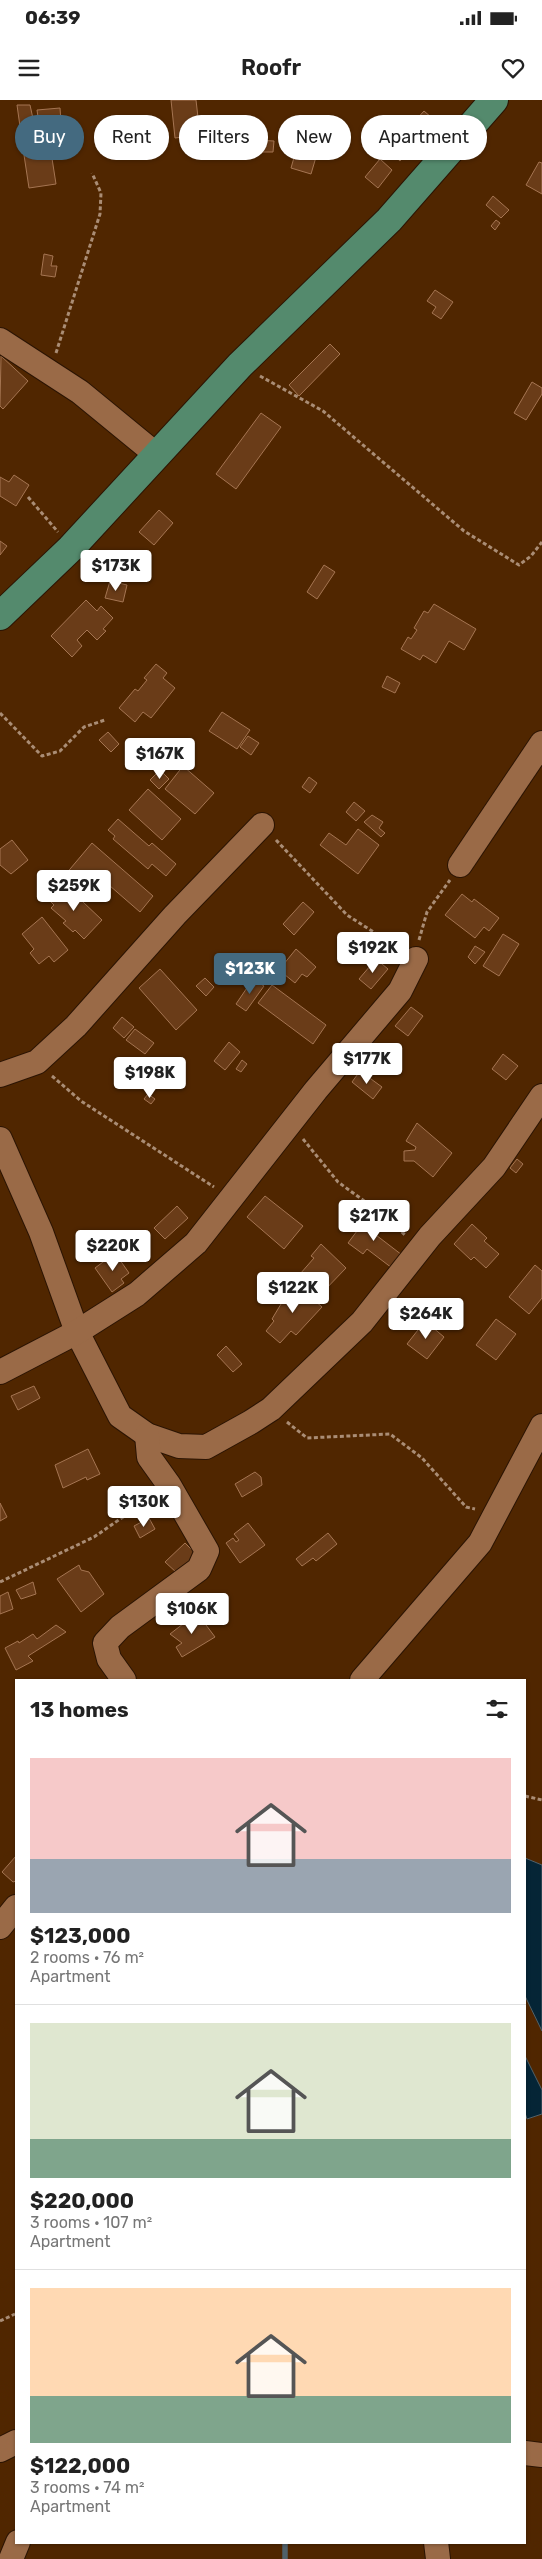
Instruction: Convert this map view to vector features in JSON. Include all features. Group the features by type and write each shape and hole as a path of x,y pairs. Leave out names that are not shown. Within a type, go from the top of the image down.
{"main road":[{"path":"0,616 71,548 240,365 389,220 494,100"}],"street":[{"path":"0,340 80,392 158,456"},
{"path":"460,865 542,743"},
{"path":"0,1075 37,1062 76,1026 175,915 262,825"},
{"path":"0,1372 78,1332 136,1294 196,1243 289,1124 400,991 416,960"},
{"path":"0,1139 41,1232 78,1332 120,1416 147,1435 178,1446 206,1447 252,1422 271,1409 362,1322 430,1236 494,1167 542,1096"},
{"path":"363,1679 480,1543 542,1426"},
{"path":"123,1679 110,1659 106,1643 120,1627 199,1569 207,1551 169,1485 149,1457 147,1435"},
{"path":"0,1927 15,1908"},
{"path":"0,2450 15,2442"},
{"path":"526,2453 542,2455"},
{"path":"11,2559 17,2544"},
{"path":"436,2544 438,2559"}],"path":[{"path":"48,371 59,347 100,214 101,193 92,173"},
{"path":"240,365 323,411 464,531 519,566 531,556 542,542"},
{"path":"28,497 71,548"},
{"path":"0,714 42,756 60,751 84,727 105,720"},
{"path":"262,825 347,915 416,960 420,933 427,912 460,865"},
{"path":"37,1062 81,1100 232,1199"},
{"path":"289,1124 338,1182 385,1216 410,1239 430,1236"},
{"path":"271,1409 307,1438 390,1434 422,1458 466,1507 496,1513"},
{"path":"0,1582 94,1537 169,1485"},
{"path":"526,1796 542,1800"},
{"path":"0,2321 15,2314"}],"water":[{"path":"526,1858 542,1865 542,2031 526,1998"},
{"path":"526,2058 542,2090 542,2114 527,2119"}],"building":[{"path":"171,100 196,100 198,115 179,115 179,138 175,138"},
{"path":"17,105 30,105 32,115 18,115"},
{"path":"60,108 60,115 38,115 37,110"},
{"path":"424,111 429,115 420,115"},
{"path":"268,141 274,141 273,152 268,152"},
{"path":"25,160 52,160 56,184 29,188"},
{"path":"293,160 315,160 311,174 291,168"},
{"path":"379,160 392,170 378,188 365,177"},
{"path":"539,162 542,163 542,194 526,185"},
{"path":"493,196 509,210 501,218 486,205"},
{"path":"496,220 500,223 495,230 491,226"},
{"path":"44,254 53,256 51,266 57,266 55,277 41,275"},
{"path":"435,290 453,302 441,319 432,313 436,307 427,301"},
{"path":"330,344 340,354 299,396 289,385"},
{"path":"1,356 28,381 3,409 0,406"},
{"path":"532,382 542,388 542,394 526,420 514,413"},
{"path":"261,413 281,427 236,489 216,474"},
{"path":"14,475 29,485 16,506 0,496 0,477 9,482"},
{"path":"159,510 173,523 154,545 139,532"},
{"path":"0,541 7,546 0,555"},
{"path":"120,558 131,569 120,581 107,570"},
{"path":"324,565 335,572 317,599 307,592"},
{"path":"110,581 127,585 123,602 105,598"},
{"path":"86,600 97,611 101,606 113,618 103,629 106,631 97,640 87,630 77,640 82,646 72,657 51,636"},
{"path":"434,604 476,629 464,650 449,641 436,663 423,655 420,660 401,649 408,637 411,639 417,630 414,628 424,611 428,613"},
{"path":"156,664 167,673 163,678 175,688 151,718 143,712 135,722 119,708 135,689 138,691 147,680 144,678"},
{"path":"387,676 400,683 395,693 382,687"},
{"path":"222,712 250,730 237,749 209,731"},
{"path":"108,732 119,744 111,752 99,740"},
{"path":"248,736 259,743 251,755 240,747"},
{"path":"183,766 214,793 195,814 165,789"},
{"path":"160,770 169,779 159,789 150,780"},
{"path":"309,777 317,783 310,793 302,787"},
{"path":"148,789 181,819 162,840 129,810"},
{"path":"354,802 365,811 356,821 346,812"},
{"path":"372,815 383,822 379,828 385,833 381,837 364,822"},
{"path":"118,819 149,846 152,843 176,864 166,876 152,864 148,869 113,839 115,836 108,830"},
{"path":"358,829 379,845 358,874 320,845 329,833 346,845"},
{"path":"12,840 28,860 11,874 0,865 0,849"},
{"path":"92,843 153,896 140,912 102,879 88,895 65,875"},
{"path":"63,883 102,920 84,939 75,930 73,932 63,923 66,921 51,908 54,905 48,899"},
{"path":"462,894 472,902 474,899 499,918 489,931 484,927 475,938 445,915"},
{"path":"303,902 314,912 294,935 283,924"},
{"path":"42,917 68,950 54,962 49,956 39,964 30,953 34,949 22,934"},
{"path":"503,934 519,944 499,976 483,966"},
{"path":"475,946 485,952 475,964 468,957"},
{"path":"296,949 316,967 307,977 302,974 295,983 279,970"},
{"path":"376,959 388,969 371,989 359,979"},
{"path":"160,969 197,1010 176,1030 139,988"},
{"path":"205,978 214,987 206,996 196,986"},
{"path":"253,979 264,986 246,1011 236,1004"},
{"path":"272,985 326,1025 313,1044 258,1003"},
{"path":"411,1007 423,1016 408,1036 395,1026"},
{"path":"122,1017 134,1027 124,1038 113,1028"},
{"path":"135,1029 154,1043 145,1054 126,1040"},
{"path":"229,1042 240,1052 225,1070 214,1061"},
{"path":"503,1054 518,1066 506,1080 492,1069"},
{"path":"242,1060 247,1064 241,1072 236,1069"},
{"path":"360,1071 382,1087 373,1099 352,1082"},
{"path":"148,1094 155,1099 151,1104 144,1099"},
{"path":"417,1123 452,1153 433,1177 414,1161 404,1161 404,1151 415,1150 416,1147 406,1141"},
{"path":"517,1159 523,1164 516,1173 510,1168"},
{"path":"265,1196 303,1226 284,1249 247,1217"},
{"path":"177,1206 188,1218 165,1239 154,1228"},
{"path":"369,1215 383,1226 376,1235 402,1255 392,1268 367,1249 363,1254 348,1243"},
{"path":"472,1224 487,1238 484,1241 499,1254 486,1268 474,1257 471,1260 454,1244"},
{"path":"321,1244 346,1268 321,1294 300,1274 314,1258 311,1256"},
{"path":"115,1253 129,1273 121,1279 124,1283 112,1292 95,1268"},
{"path":"535,1265 542,1271 542,1298 529,1314 509,1297"},
{"path":"293,1286 299,1287 322,1307 296,1335 291,1331 280,1343 266,1331 274,1321 272,1319 281,1304 280,1302"},
{"path":"496,1319 516,1334 496,1360 476,1345"},
{"path":"425,1321 444,1337 427,1359 407,1344"},
{"path":"226,1346 242,1364 233,1372 217,1355"},
{"path":"34,1386 40,1398 18,1410 11,1396"},
{"path":"88,1449 100,1474 87,1480 86,1477 63,1488 55,1465"},
{"path":"255,1472 261,1477 262,1485 242,1497 235,1484"},
{"path":"0,1503 7,1517 0,1521"},
{"path":"149,1518 155,1529 140,1538 134,1526"},
{"path":"248,1523 265,1545 240,1563 226,1543 233,1538 236,1542 239,1540 234,1534"},
{"path":"328,1533 337,1544 316,1561 313,1558 302,1566 296,1559"},
{"path":"185,1543 196,1554 177,1573 165,1562"},
{"path":"79,1565 81,1570 89,1572 104,1594 81,1612 57,1579"},
{"path":"33,1582 36,1594 21,1599 16,1590"},
{"path":"8,1592 13,1609 0,1614 0,1596"},
{"path":"197,1613 215,1637 182,1657 176,1647 182,1643 170,1634"},
{"path":"56,1625 66,1632 28,1656 33,1661 16,1670 5,1648 18,1641 19,1643 33,1634 37,1639"},
{"path":"15,1857 15,1881 13,1882 2,1872"}],"waterway":[{"path":"285,2544 285,2559"}]}
